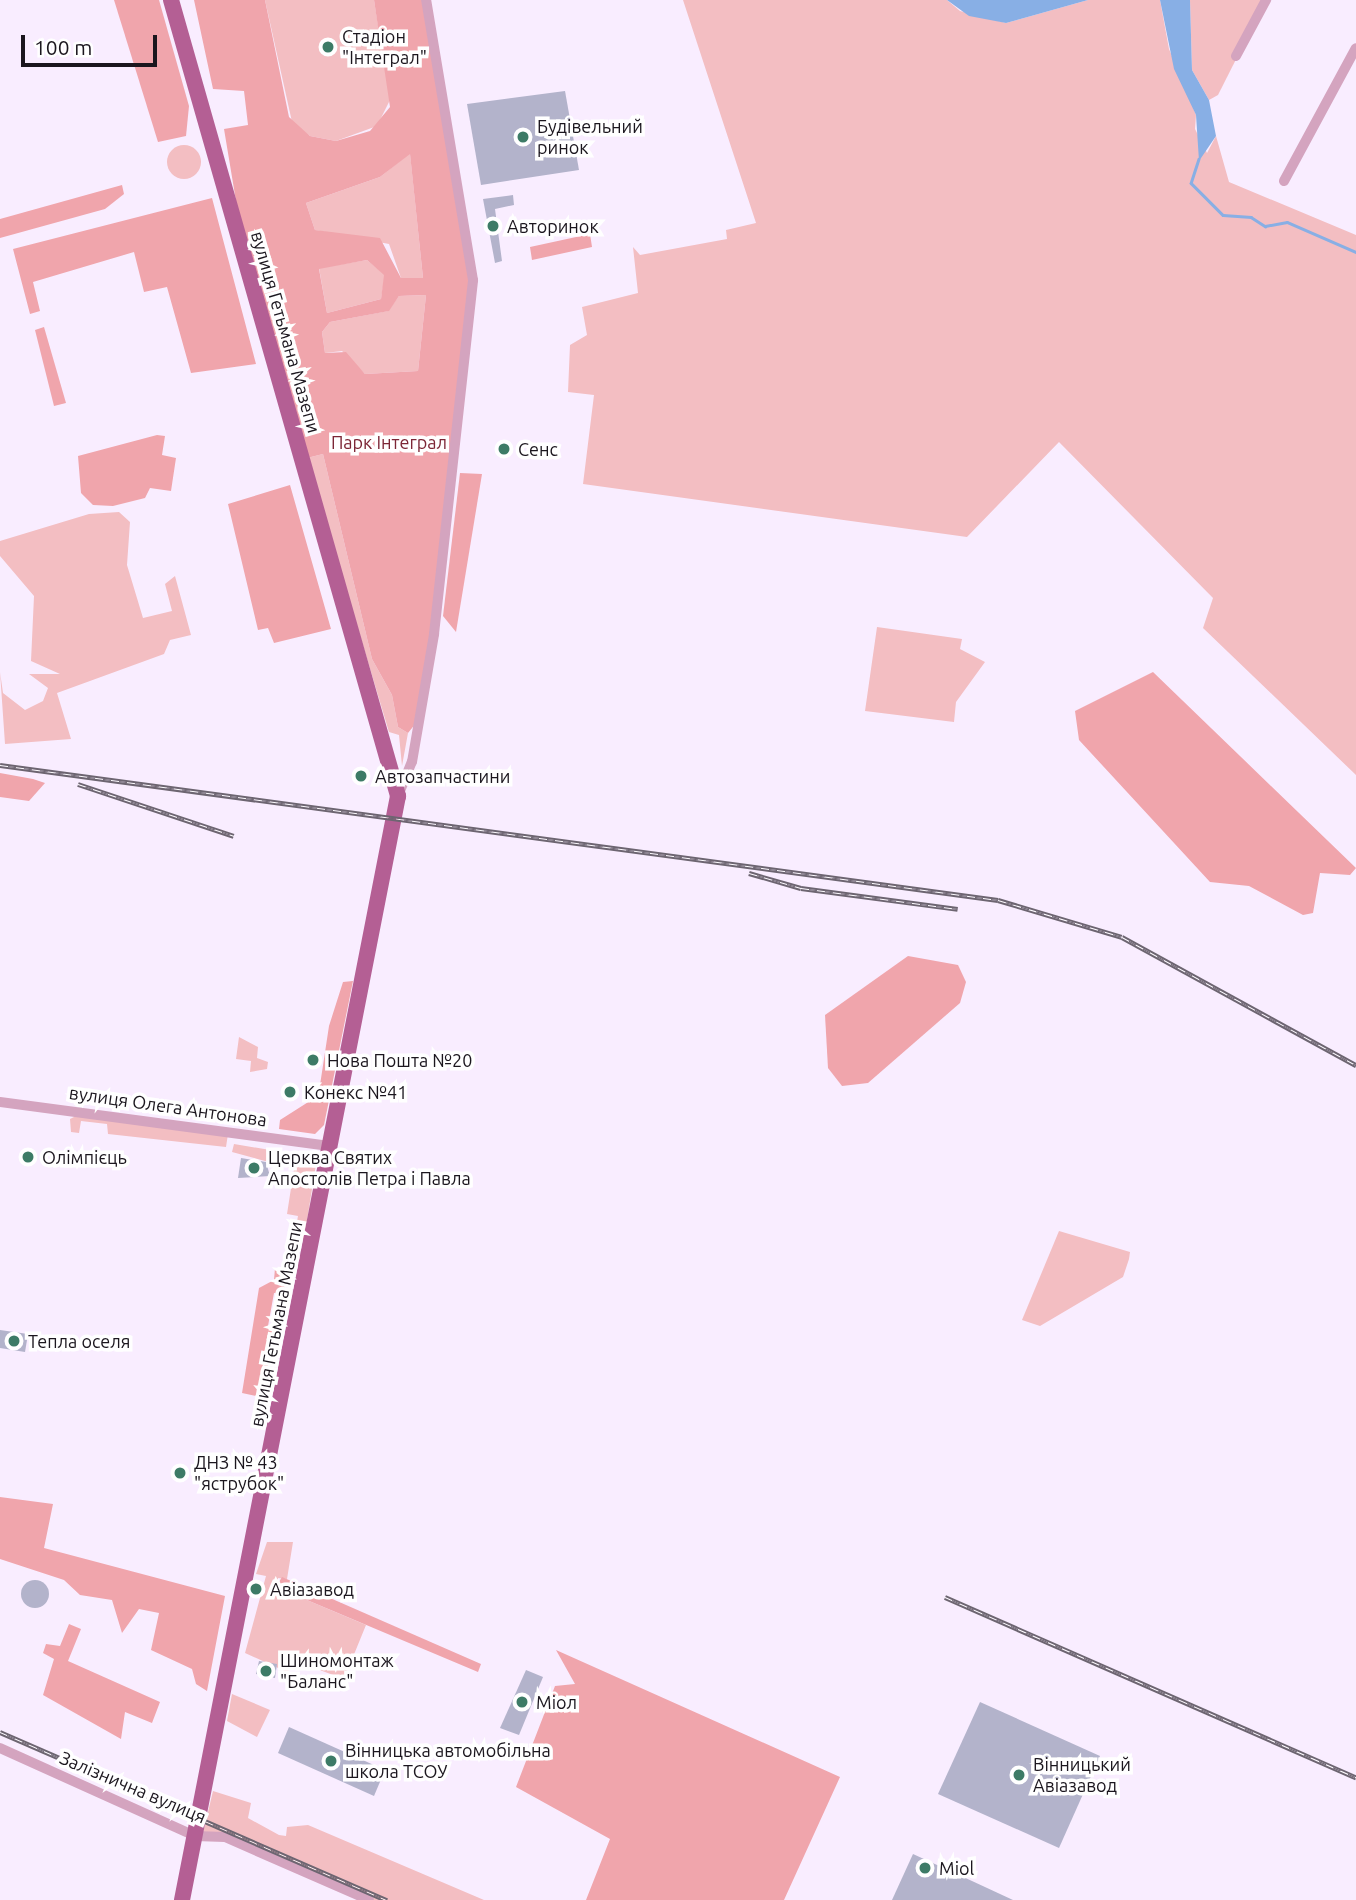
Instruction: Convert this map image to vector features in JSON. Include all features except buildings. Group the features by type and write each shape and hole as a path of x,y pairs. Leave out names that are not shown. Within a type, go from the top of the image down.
{"main road":[{"name":"вулиця Гетьмана Мазепи","path":"171,0 398,796 182,1900"}],"street":[{"name":"вулиця Гетьмана Мазепи","path":"398,796 412,762 434,634 473,280 426,0"},
{"path":"1236,57 1266,0"},
{"path":"1284,181 1356,48"},
{"name":"вулиця Олега Антонова","path":"0,1102 331,1146"},
{"name":"Залізнична вулиця","path":"0,1748 195,1836 225,1837 369,1900"}],"shaded area":[{"name":"Стадіон \"Інтеграл\"","path":"265,0 374,0 390,100 377,126 336,141 310,136 292,122"},
{"path":"683,0 947,0 960,11 1006,23 1088,0 1160,0 1169,49 1196,115 1195,129 1207,153 1216,136 1229,182 1356,235 1356,775 1203,628 1213,598 1059,442 967,537 583,484 594,395 568,392 570,345 587,335 582,307 638,293 633,247 640,255 727,239 726,230 756,223"},
{"path":"1190,0 1266,0 1218,95 1209,100 1192,70"},
{"path":"184,145 196,150 201,162 196,174 184,179 172,174 167,162 172,150"},
{"path":"410,153 423,278 401,278 389,244 315,230 306,203 380,177"},
{"path":"367,260 385,275 381,299 327,313 319,268"},
{"path":"426,295 418,371 365,374 342,351 325,353 322,332 330,322 388,311 399,296"},
{"path":"323,454 372,659 392,695 398,727 408,733 402,766 399,735 389,732 307,458"},
{"path":"119,512 130,522 127,565 143,618 172,611 165,584 175,576 191,635 170,640 164,654 57,693 71,739 5,744 0,672 3,693 25,710 43,701 48,688 29,674 60,674 31,661 34,596 0,556 0,541 89,514"},
{"path":"877,627 962,639 960,649 985,662 956,702 954,722 865,711"},
{"path":"239,1037 258,1047 257,1058 268,1062 267,1069 250,1072 251,1061 236,1059"},
{"path":"78,1115 228,1134 226,1147 108,1134 107,1124 81,1121 79,1133 71,1132 70,1119"},
{"path":"234,1144 317,1158 304,1239 294,1237 298,1216 287,1214 294,1169 232,1152"},
{"path":"1059,1231 1130,1252 1129,1259 1123,1277 1040,1326 1022,1320"},
{"path":"267,1542 293,1542 287,1579 278,1578 276,1587 366,1625 344,1679 298,1662 287,1672 245,1653 266,1576 256,1574"},
{"path":"232,1694 270,1710 257,1737 227,1721"},
{"path":"213,1791 251,1803 248,1818 279,1835 286,1836 287,1827 308,1825 484,1900 369,1900 225,1837 202,1837"}],"green space":[{"path":"114,0 159,0 189,106 186,136 158,142"},
{"name":"Парк Інтеграл","path":"194,0 265,0 289,117 310,136 336,141 370,131 390,107 374,0 426,0 473,280 420,718 408,733 398,727 392,695 372,659 323,454 307,458 238,213 224,129 248,125 244,91 213,89","holes":["410,154 423,278 401,278 380,238 315,230 306,203 380,177","367,260 384,275 381,299 327,313 319,269","426,295 418,371 365,374 346,352 325,353 322,332 330,322 389,311 399,296"]},
{"path":"122,185 124,194 105,209 0,238 0,219"},
{"path":"212,198 256,364 191,373 167,287 144,292 134,252 33,282 40,311 30,314 13,249"},
{"path":"590,234 592,247 532,260 530,247"},
{"path":"44,327 66,403 54,406 35,330"},
{"path":"157,435 165,436 162,455 176,458 171,491 150,488 145,498 113,506 93,505 81,493 78,456"},
{"path":"460,473 482,474 456,632 443,616"},
{"path":"290,485 331,629 274,643 268,628 258,630 228,504"},
{"path":"1153,672 1356,868 1350,875 1320,873 1313,913 1303,915 1249,886 1210,882 1079,740 1075,711"},
{"path":"0,773 45,783 29,801 0,797"},
{"path":"908,956 958,965 966,982 960,1003 868,1083 842,1086 828,1068 825,1015"},
{"path":"353,981 324,1125 315,1134 279,1129 280,1120 313,1099 320,1085 329,1026 343,982"},
{"path":"275,1268 289,1269 283,1294 274,1293 268,1326 276,1331 261,1397 242,1393 259,1288 274,1280"},
{"path":"0,1497 53,1504 44,1548 225,1596 207,1691 196,1684 192,1669 151,1650 159,1613 139,1609 122,1633 112,1600 80,1595 64,1580 0,1559"},
{"path":"282,1577 481,1664 478,1672 276,1587"},
{"path":"69,1624 81,1629 68,1661 160,1702 152,1723 125,1712 121,1739 43,1695 54,1659 43,1653 46,1644 60,1646"},
{"path":"556,1650 840,1777 784,1900 586,1900 610,1839 516,1787 555,1686 575,1684"}],"water":[{"path":"947,0 1088,0 1006,23 969,16"},
{"path":"1160,0 1190,0 1192,70 1209,100 1216,136 1199,161 1196,115 1174,69"}],"waterway":[{"path":"1199,159 1191,183 1223,215 1251,217 1265,226 1287,222 1356,252"}],"railway":[{"path":"0,765 998,900 1122,937 1356,1065"},
{"path":"78,784 234,836"},
{"path":"749,873 801,888 958,909"},
{"path":"945,1597 1356,1777"},
{"path":"0,1732 387,1900"}],"place":[{"name":"Стадіон \"Інтеграл\"","path":"328,47"},
{"name":"Будівельний ринок","path":"523,137"},
{"name":"Авторинок","path":"493,226"},
{"name":"Сенс","path":"504,449"},
{"name":"Автозапчастини","path":"361,776"},
{"name":"Нова Пошта №20","path":"313,1060"},
{"name":"Конекс №41","path":"290,1092"},
{"name":"Олімпієць","path":"28,1157"},
{"name":"Церква Святих Апостолів Петра і Павла","path":"254,1168"},
{"name":"Тепла оселя","path":"14,1341"},
{"name":"ДНЗ № 43 \"яструбок\"","path":"180,1473"},
{"name":"Авіазавод","path":"256,1589"},
{"name":"Шиномонтаж \"Баланс\"","path":"266,1671"},
{"name":"Міол","path":"522,1702"},
{"name":"Вінницька автомобільна школа ТСОУ","path":"331,1761"},
{"name":"Вінницький Авіазавод","path":"1019,1775"},
{"name":"Miol","path":"925,1868"}]}
